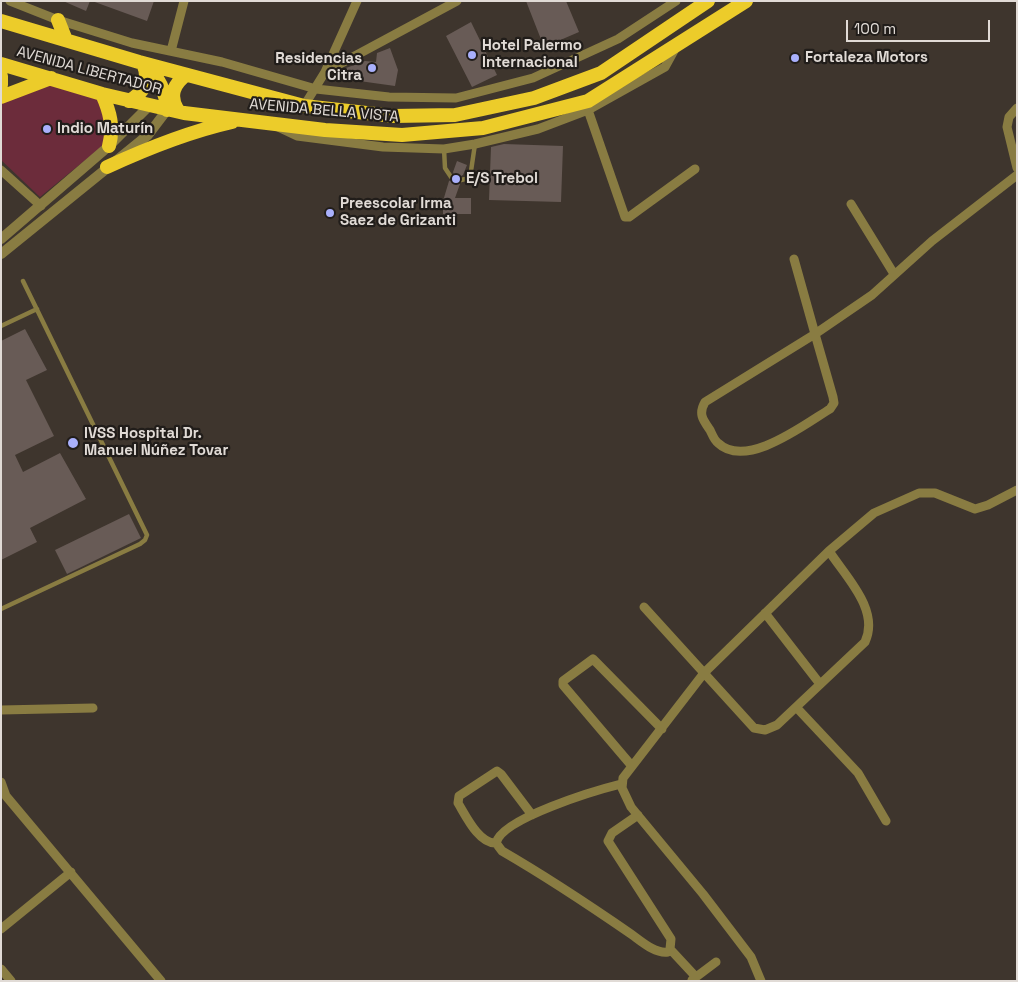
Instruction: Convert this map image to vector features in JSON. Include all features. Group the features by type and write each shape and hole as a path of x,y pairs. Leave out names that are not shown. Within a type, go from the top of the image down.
{"highway":[{"name":"AVENIDA BELLA VISTA","path":"180,73 304,106 392,116 455,115 534,98 601,72 708,1"},
{"name":"AVENIDA BELLA VISTA","path":"173,111 325,130 402,135 483,128 588,101 746,1"},
{"path":"58,20 66,40"},
{"name":"AVENIDA LIBERTADOR","path":"1,21 180,73"},
{"path":"143,63 155,74 173,111"},
{"path":"129,101 138,96 145,85 147,75 143,63"},
{"name":"AVENIDA LIBERTADOR","path":"1,64 102,94 173,111"},
{"path":"149,106 178,78 180,73"},
{"path":"173,111 173,92 180,73"},
{"path":"1,76 1,85"},
{"path":"1,97 51,78"},
{"path":"102,94 110,111 109,146"},
{"path":"107,168 161,142 192,131 242,119"}],"street":[{"path":"10,1 58,20 132,43 172,51 316,89 389,97 456,98 533,78 618,39 676,1"},
{"path":"172,51 184,1"},
{"path":"304,106 325,72 357,1"},
{"path":"325,72 456,1"},
{"path":"267,122 297,136 383,147 444,148 475,144 538,129 588,110 665,67 676,47"},
{"path":"1,239 109,146 149,106"},
{"path":"1017,108 1009,117 1008,127 1017,168"},
{"path":"588,110 625,217 629,217 695,169"},
{"path":"1,254 148,135 173,111"},
{"path":"1,170 40,206"},
{"path":"794,259 815,334 833,396 834,404 830,409 758,449 733,451 717,442 701,416 704,402 815,334 872,294 932,241 1017,174"},
{"path":"851,204 894,274"},
{"path":"762,981 745,949 638,815 624,795 621,784 631,765 662,729 704,673 829,551 874,513 919,492 935,493 975,509 988,505 1017,490"},
{"path":"644,607 754,728 765,730 777,725 865,642 870,632 869,616 864,603 829,551"},
{"path":"765,613 820,684"},
{"path":"631,765 563,685 563,681 593,659 662,729"},
{"path":"796,707 858,773 886,821"},
{"path":"1,710 92,708"},
{"path":"532,815 497,771 459,796 458,803 482,837 489,842 496,843 502,851 578,897 642,942 660,952 668,952 670,949"},
{"path":"1,782 4,798 71,872 161,981"},
{"path":"496,843 503,834 532,815 582,795 621,784"},
{"path":"638,815 612,833 608,842 671,939 670,949 694,979 716,962"},
{"path":"1,929 71,872"},
{"path":"1,969 11,981"}],"lane":[{"path":"461,180 470,178 475,144"},
{"path":"444,148 445,168 451,177"},
{"path":"1,609 140,544 147,535 23,281"},
{"path":"1,326 37,310"}],"shaded area":[{"path":"51,78 102,94 111,139 40,197 1,160 1,98"}],"building":[{"path":"63,1 90,1 86,11"},
{"path":"92,1 154,1 147,21"},
{"path":"526,1 566,1 579,32 544,47"},
{"name":"Hotel Palermo Internacional","path":"471,22 497,75 472,87 446,36"},
{"name":"Residencias Citra","path":"390,48 398,70 395,86 345,79 346,68 365,61 376,62 377,53"},
{"path":"504,144 563,146 561,202 489,200 491,147"},
{"path":"457,161 467,165 463,175 457,178 460,184 455,198 471,198 471,214 443,214 443,201 449,181 455,178 453,172"},
{"path":"25,329 47,370 26,380 54,436 15,455 23,472 60,453 86,499 30,528 37,542 1,560 1,341"},
{"path":"129,514 141,538 67,574 55,550"}],"place":[{"name":"Hotel Palermo Internacional","path":"472,55"},
{"name":"Fortaleza Motors","path":"795,58"},
{"name":"Residencias Citra","path":"372,68"},
{"name":"Indio Maturín","path":"47,129"},
{"name":"E/S Trebol","path":"456,179"},
{"name":"Preescolar Irma Saez de Grizanti","path":"330,213"},
{"name":"IVSS Hospital Dr. Manuel Núñez Tovar","path":"73,443"}]}
